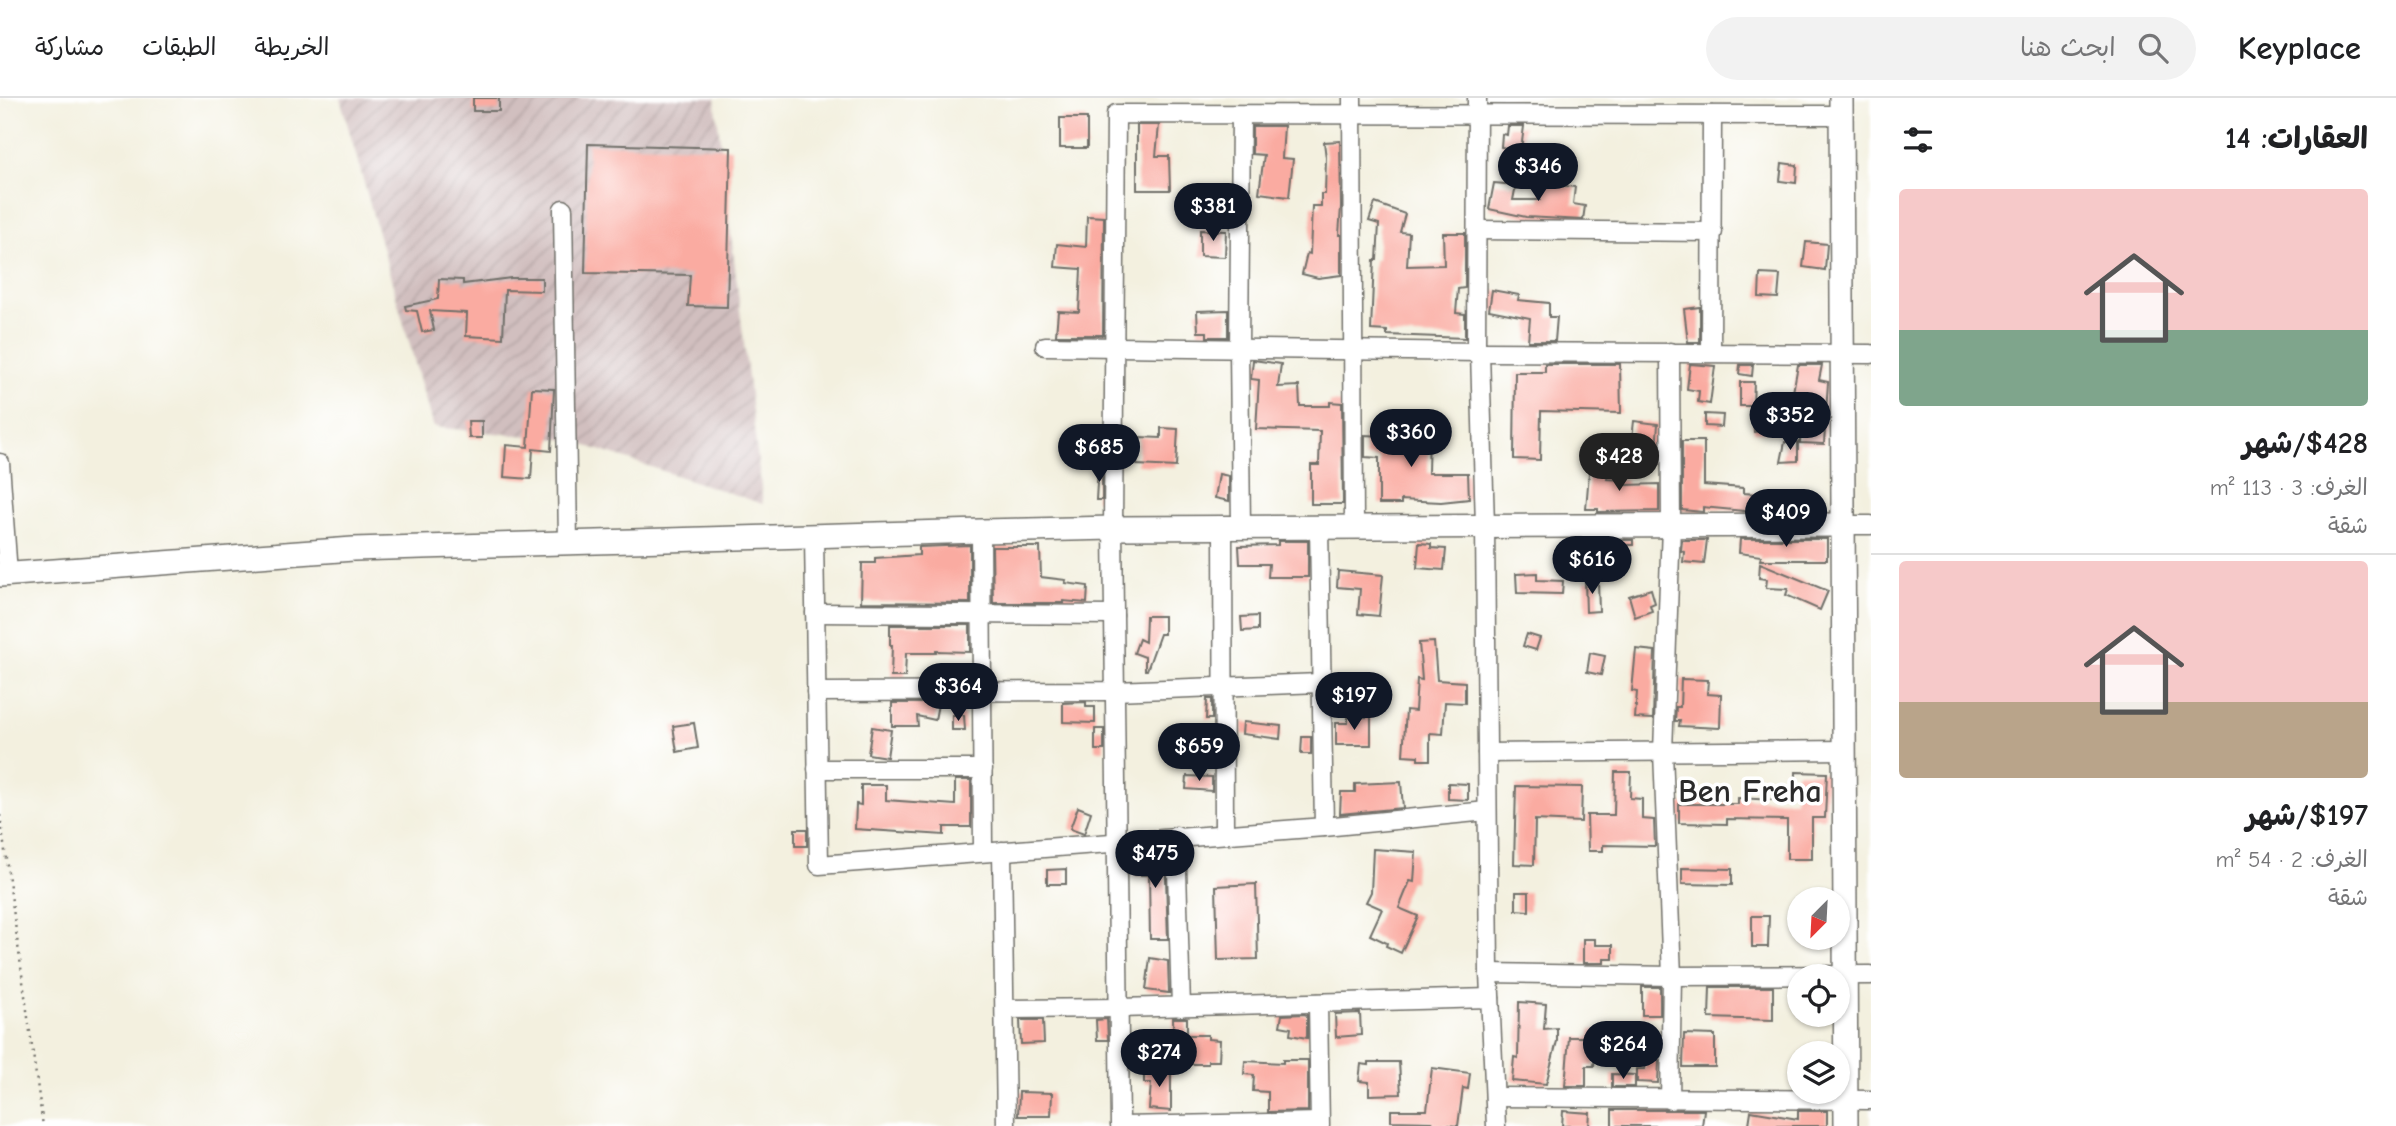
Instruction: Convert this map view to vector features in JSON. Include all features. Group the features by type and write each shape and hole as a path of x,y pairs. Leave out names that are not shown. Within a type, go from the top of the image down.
{"main road":[{"path":"1841,107 1845,964"},
{"path":"4,575 353,549 981,531 1844,525"},
{"path":"1846,1104 1846,1126"}],"street":[{"path":"1352,106 1354,527"},
{"path":"1318,1003 1320,1124 1121,1126 1113,528 1116,114 1241,115 1352,106 1477,106 1712,115 1841,107"},
{"path":"1477,106 1478,352 1485,526 1489,973 1496,1126"},
{"path":"1224,833 1223,687 1239,349 1241,115"},
{"path":"1711,352 1712,115"},
{"path":"563,209 568,543"},
{"path":"1477,230 1713,232"},
{"path":"1045,346 1871,354"},
{"path":"1670,352 1671,526 1663,752 1672,976 1670,1100"},
{"path":"0,463 4,575"},
{"path":"1844,525 1871,525"},
{"path":"1319,527 1324,827"},
{"path":"981,531 983,852"},
{"path":"814,536 819,865 1176,836 1324,827 1487,811"},
{"path":"815,612 1114,615"},
{"path":"816,692 1115,691 1320,683"},
{"path":"1487,752 1845,750"},
{"path":"817,769 983,769"},
{"path":"1176,836 1181,1007"},
{"path":"1002,851 1006,1126"},
{"path":"1489,973 1787,975"},
{"path":"1850,975 1871,975"},
{"path":"1006,1009 1490,998"},
{"path":"1494,1097 1787,1100"},
{"path":"1850,1100 1871,1100"}],"path":[{"path":"0,815 43,1126"}],"shaded area":[{"path":"340,98 715,98 763,504 569,440 433,427"}],"building":[{"path":"473,98 499,98 499,111 473,111"},
{"path":"1060,118 1087,118 1087,148 1060,148"},
{"path":"1137,125 1159,125 1156,156 1169,156 1170,190 1137,190"},
{"path":"1252,126 1284,126 1282,158 1293,159 1289,197 1259,193 1264,155 1252,154"},
{"path":"1508,126 1524,126 1521,150 1501,147 1502,134 1507,135"},
{"path":"1340,141 1341,275 1318,278 1302,274 1307,253 1310,254 1312,206 1321,206 1321,194 1325,194 1324,142"},
{"path":"588,144 731,148 727,307 688,306 690,275 585,273"},
{"path":"1782,163 1797,165 1796,183 1780,181"},
{"path":"1494,183 1516,185 1513,200 1540,200 1542,183 1575,187 1573,204 1585,206 1583,220 1526,217 1489,209"},
{"path":"1375,203 1405,214 1400,232 1409,233 1407,266 1444,265 1443,233 1465,233 1465,288 1458,289 1456,313 1465,314 1465,338 1387,335 1387,331 1371,330 1374,260 1377,260 1379,224 1369,221"},
{"path":"1087,216 1104,217 1103,335 1056,335 1058,311 1079,312 1081,269 1055,267 1057,244 1086,247"},
{"path":"1200,230 1226,231 1225,257 1200,256"},
{"path":"1806,242 1827,244 1825,270 1803,267"},
{"path":"1760,274 1780,275 1778,298 1759,297"},
{"path":"511,278 542,278 542,291 505,290 503,338 466,336 467,313 430,311 434,330 422,332 417,311 406,310 405,306 438,299 439,279 463,280 463,284"},
{"path":"1492,290 1519,295 1518,300 1549,303 1549,317 1557,317 1555,341 1528,341 1530,318 1489,310"},
{"path":"1700,307 1700,342 1688,342 1684,309"},
{"path":"1228,310 1228,337 1207,337 1207,332 1198,332 1197,311"},
{"path":"1253,360 1281,364 1278,387 1299,386 1300,406 1330,406 1330,402 1342,403 1343,504 1311,504 1311,465 1319,465 1320,431 1256,429 1259,380 1251,379"},
{"path":"1545,364 1620,364 1621,413 1541,411 1540,460 1514,459 1515,372 1545,372"},
{"path":"1690,364 1715,366 1710,404 1698,402 1699,391 1687,389"},
{"path":"1740,365 1753,365 1752,376 1739,374"},
{"path":"1798,365 1822,365 1819,380 1828,382 1824,444 1800,443 1801,405 1791,403"},
{"path":"1740,382 1754,382 1753,406 1740,406"},
{"path":"532,388 554,389 551,451 533,449 531,479 504,477 506,445 528,447"},
{"path":"1705,414 1723,415 1722,427 1705,426"},
{"path":"1753,414 1766,414 1767,431 1754,432"},
{"path":"468,421 482,421 482,438 469,438"},
{"path":"1634,421 1658,424 1656,450 1631,448"},
{"path":"1383,423 1399,425 1399,430 1429,432 1428,473 1468,473 1469,499 1441,502 1401,500 1401,504 1379,504 1379,458 1365,457 1365,435 1382,436"},
{"path":"1161,428 1178,429 1176,467 1137,465 1139,437 1161,438"},
{"path":"1682,441 1704,441 1704,485 1743,488 1743,493 1774,495 1773,511 1703,507 1703,512 1682,510"},
{"path":"1785,442 1798,442 1798,461 1781,462"},
{"path":"1590,461 1608,462 1607,479 1626,480 1626,485 1659,484 1659,511 1598,512 1598,509 1586,509"},
{"path":"1098,466 1102,466 1102,500 1096,500"},
{"path":"1219,474 1229,476 1229,501 1215,498"},
{"path":"1740,539 1827,539 1827,560 1760,560 1761,556 1739,553"},
{"path":"1611,540 1633,540 1633,545 1611,545"},
{"path":"1682,540 1707,540 1704,564 1683,562"},
{"path":"1278,541 1308,541 1308,577 1268,577 1269,564 1240,564 1239,546 1278,545"},
{"path":"1419,543 1431,544 1431,548 1446,549 1444,570 1417,568"},
{"path":"970,545 970,603 861,602 862,563 875,563 875,558 919,555 919,547"},
{"path":"992,547 1040,547 1041,577 1088,586 1087,603 993,603"},
{"path":"1760,563 1828,591 1820,610 1786,595 1788,589 1766,588 1767,579 1759,578"},
{"path":"1338,571 1383,575 1379,616 1358,614 1360,589 1337,587"},
{"path":"1537,573 1537,580 1563,581 1562,594 1517,593 1516,574"},
{"path":"1585,581 1598,581 1599,611 1586,612"},
{"path":"1651,589 1655,603 1650,605 1652,611 1635,617 1629,596"},
{"path":"1146,616 1164,616 1164,634 1160,634 1145,670 1145,657 1134,653 1139,639 1145,642"},
{"path":"1258,616 1258,630 1242,631 1241,617"},
{"path":"890,625 970,625 970,652 906,653 905,677 891,677"},
{"path":"1527,634 1540,638 1536,650 1523,646"},
{"path":"1434,642 1437,680 1465,682 1465,703 1445,702 1443,734 1430,733 1430,760 1418,760 1418,756 1403,755 1406,710 1415,711 1417,679 1422,680 1419,643"},
{"path":"1636,649 1655,651 1653,719 1635,718 1637,692 1632,691"},
{"path":"1590,653 1605,656 1601,675 1587,672"},
{"path":"1681,679 1708,680 1707,694 1721,695 1720,728 1679,726 1680,721 1675,721 1676,707 1680,707"},
{"path":"1207,699 1212,699 1212,719 1206,719"},
{"path":"1086,702 1086,707 1095,707 1095,723 1063,722 1063,703"},
{"path":"892,703 938,704 935,720 917,716 918,726 892,726"},
{"path":"952,715 964,715 965,730 952,730"},
{"path":"1348,717 1371,717 1371,745 1336,745 1336,723 1348,723"},
{"path":"1243,722 1281,726 1280,739 1242,734"},
{"path":"694,723 698,748 677,752 673,726"},
{"path":"872,727 891,730 887,757 868,754"},
{"path":"1095,729 1104,729 1104,750 1095,750"},
{"path":"1302,737 1311,737 1311,754 1301,754"},
{"path":"1615,772 1631,772 1630,798 1642,799 1642,819 1654,820 1655,846 1603,845 1603,851 1588,851 1587,815 1614,815"},
{"path":"1796,772 1827,773 1825,818 1812,818 1812,859 1787,859 1787,820 1727,819 1727,824 1679,823 1679,804 1738,804 1738,798 1795,801"},
{"path":"1187,776 1212,777 1212,791 1186,789"},
{"path":"955,780 971,780 971,827 944,827 944,835 855,829 856,804 861,805 861,785 886,785 886,800 955,805"},
{"path":"1401,782 1403,808 1340,814 1341,792 1355,792 1355,784"},
{"path":"1448,783 1468,784 1468,800 1448,799"},
{"path":"1516,786 1582,787 1581,822 1535,820 1534,865 1514,864"},
{"path":"1078,807 1091,812 1084,834 1070,829"},
{"path":"795,829 807,829 807,846 795,846"},
{"path":"1373,849 1416,852 1414,882 1410,881 1399,908 1418,916 1401,953 1370,935 1382,909 1366,902 1371,892"},
{"path":"1165,850 1168,939 1150,939 1149,875 1134,875 1134,853"},
{"path":"1682,868 1732,869 1732,885 1682,884"},
{"path":"1066,869 1066,884 1047,884 1047,870"},
{"path":"1256,884 1258,959 1218,960 1216,886"},
{"path":"1516,892 1529,892 1529,911 1516,910"},
{"path":"1752,916 1769,916 1768,947 1752,947"},
{"path":"1583,939 1595,939 1595,945 1613,945 1613,959 1604,959 1604,963 1583,963"},
{"path":"1150,958 1168,961 1169,993 1146,990"},
{"path":"1642,987 1660,987 1660,1015 1642,1015"},
{"path":"1710,987 1773,987 1773,1020 1709,1018"},
{"path":"1519,1002 1546,1004 1544,1029 1557,1028 1557,1041 1546,1084 1512,1081 1514,1057 1518,1058"},
{"path":"1360,1013 1361,1035 1336,1037 1335,1014"},
{"path":"1282,1015 1307,1015 1307,1038 1290,1035 1291,1028 1280,1026"},
{"path":"1173,1018 1187,1018 1187,1035 1208,1035 1208,1039 1220,1040 1219,1061 1208,1061 1208,1064 1174,1064"},
{"path":"1107,1019 1108,1040 1097,1040 1096,1020"},
{"path":"1020,1020 1043,1020 1044,1043 1021,1044"},
{"path":"1590,1030 1608,1030 1607,1046 1596,1046 1594,1066 1586,1066 1586,1086 1565,1086 1569,1037 1590,1037"},
{"path":"1684,1034 1715,1035 1715,1067 1683,1067"},
{"path":"1283,1060 1308,1060 1308,1111 1268,1112 1268,1092 1253,1091 1254,1075 1244,1074 1245,1061 1283,1063"},
{"path":"1645,1060 1659,1060 1658,1083 1637,1082 1637,1069 1645,1069"},
{"path":"1369,1062 1399,1062 1401,1094 1369,1095 1369,1082 1359,1081 1361,1064 1369,1065"},
{"path":"1432,1068 1470,1073 1468,1089 1463,1088 1458,1126 1391,1121 1391,1110 1427,1110"},
{"path":"1144,1070 1171,1070 1171,1111 1149,1109 1151,1083 1144,1083"},
{"path":"1612,1074 1635,1075 1635,1087 1612,1087"},
{"path":"1019,1092 1052,1093 1051,1116 1018,1116"},
{"path":"1612,1110 1704,1110 1702,1126 1612,1126"},
{"path":"1563,1111 1590,1113 1589,1126 1562,1126"},
{"path":"1751,1111 1798,1119 1798,1111 1827,1111 1827,1126 1749,1124"}],"district":[{"name":"Ben Freha","path":"1750,791"}]}
